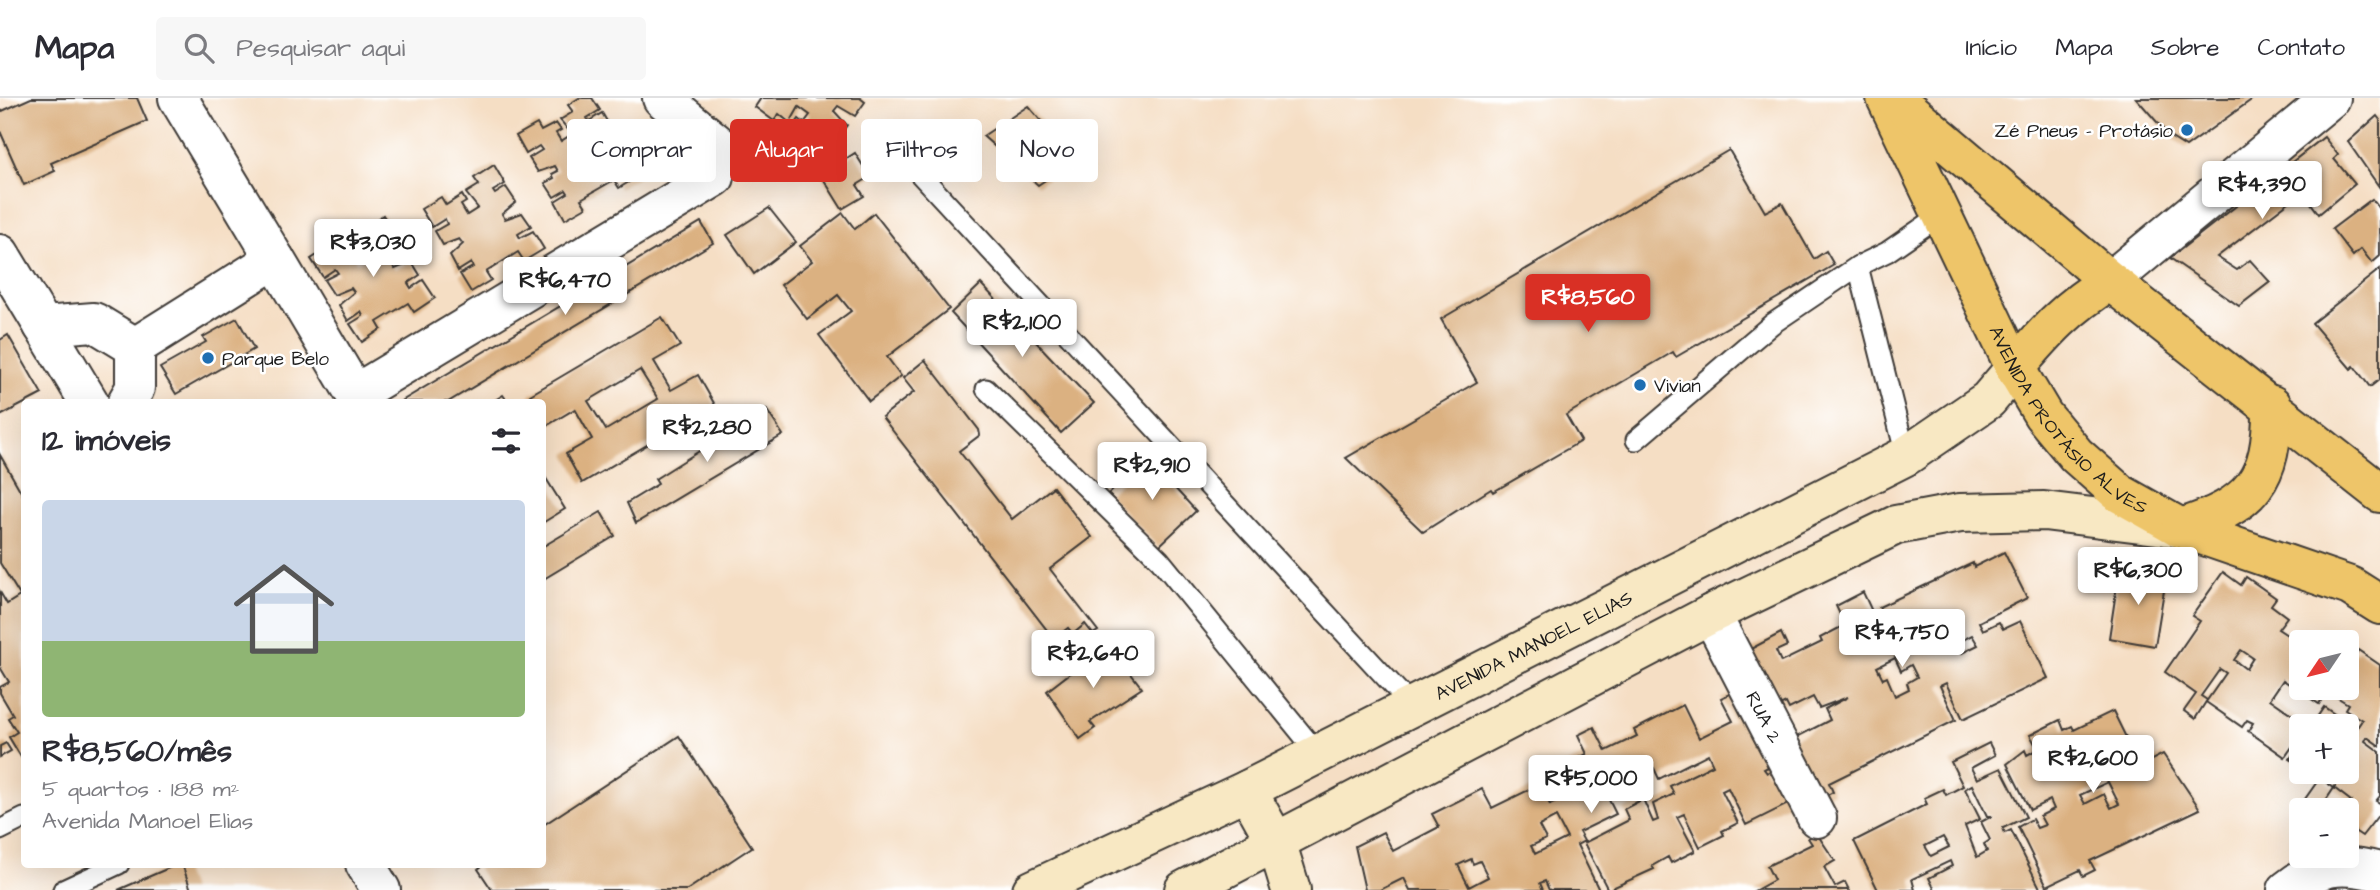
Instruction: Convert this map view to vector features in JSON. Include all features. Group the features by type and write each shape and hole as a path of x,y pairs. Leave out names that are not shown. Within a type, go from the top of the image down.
{"main road":[{"name":"AVENIDA PROTÁSIO ALVES","path":"1886,98 2015,368 2043,415 2076,455 2119,493 2180,528 2350,586 2380,605"},
{"path":"1894,98 2110,281 2272,405 2380,493"},
{"path":"1942,214 1961,192 1987,177"},
{"path":"2015,368 2052,323 2076,302 2110,281"},
{"name":"AVENIDA MANOEL ELIAS","path":"1032,890 1247,790 1906,456 1988,400 2015,368"},
{"path":"1184,890 1277,844 1711,614 1896,525 1960,513 2044,511 2180,528 2224,511 2243,499 2262,476 2273,443 2272,405"},
{"path":"1247,790 1277,844 1290,890"}],"street":[{"path":"178,98 275,259 349,398 715,177 719,146 662,98"},
{"path":"2110,281 2331,98"},
{"path":"135,347 275,259"},
{"path":"2,260 87,399"},
{"path":"43,326 94,322 135,347"},
{"path":"129,399 135,388 135,347"},
{"name":"RUA 2","path":"1711,614 1818,818"},
{"path":"2287,890 2305,875 2334,865 2380,872"},
{"path":"367,868 380,890"}],"lane":[{"path":"927,182 1413,707"},
{"path":"1636,440 1772,324 1942,214"},
{"path":"1858,266 1906,456"},
{"path":"986,389 1160,560 1318,754"},
{"path":"0,830 21,820"},
{"path":"63,890 110,868"}],"building":[{"path":"31,98 137,98 147,121 51,163 55,171 24,185 0,131 0,112"},
{"path":"579,98 592,98 600,110 588,119 567,119 567,128 560,120 573,112 568,105"},
{"path":"761,98 860,98 865,102 855,116 838,106 834,111 841,119 807,119 810,115 799,107 792,119 785,119 779,114 775,119 771,119 755,107"},
{"name":"Zé Pneus - Protásio","path":"2136,98 2254,98 2186,147 2170,137"},
{"path":"1028,106 1039,119 1008,119"},
{"path":"602,113 606,119 592,119"},
{"path":"2377,116 2380,120 2380,188 2348,142"},
{"path":"556,123 561,130 556,133 561,141 567,137 567,182 611,182 581,199 586,207 565,219 555,201 568,193 566,190 554,197 545,183 554,178 552,174 558,171 555,166 538,172 529,158 542,150 539,146 526,154 516,136 537,124 541,131"},
{"path":"996,127 996,148 983,136"},
{"path":"2324,137 2338,155 2334,159 2355,184 2319,214 2299,187 2294,191 2298,195 2217,257 2237,270 2250,260 2270,282 2239,306 2170,258"},
{"path":"1729,150 1765,212 1782,203 1814,259 1826,251 1834,265 1676,357 1673,352 1566,415 1581,441 1493,492 1491,489 1423,532 1346,458 1477,382 1441,319"},
{"path":"855,153 861,163 862,182 857,185 864,196 842,209 825,182 847,182 847,158"},
{"path":"494,165 505,184 493,191 495,194 506,187 516,202 502,214 505,219 522,213 531,226 518,234 520,238 533,231 544,249 524,261 518,252 486,272 491,280 471,292 460,274 473,267 471,263 458,271 450,256 463,244 459,239 443,245 435,231 447,224 445,219 432,227 421,209 441,197 446,205 462,195 466,202 461,205 467,215 478,208 466,193 479,185 474,178"},
{"path":"615,182 629,182 619,188"},
{"path":"2372,199 2380,209 2380,256 2372,263 2361,249 2353,256 2332,229"},
{"path":"769,208 796,242 754,274 727,235"},
{"path":"843,213 855,229 874,213 949,309 887,357 901,376 869,401 819,335 851,311 838,295 807,319 781,285 812,261 800,246"},
{"path":"383,215 394,232 382,240 385,244 396,237 405,251 391,263 395,269 412,262 420,275 408,283 411,288 423,280 435,298 414,312 408,303 377,322 381,329 362,342 350,324 363,316 361,312 348,321 339,305 354,292 351,288 334,295 324,280 338,273 335,269 323,277 311,259 331,246 337,254 352,244 358,253 353,257 357,263 367,257 356,243 369,235 364,228"},
{"path":"701,222 713,243 453,399 405,399"},
{"path":"2380,269 2380,379 2370,387 2354,366 2351,369 2312,323"},
{"path":"981,284 1094,403 1061,433 951,313"},
{"path":"662,317 680,346 654,361 671,390 698,375 715,405 582,483 566,454 592,439 575,409 548,425 546,399 532,399 530,395","holes":["640,370 658,399 606,430 588,401"]},
{"name":"Parque Belo","path":"237,318 254,349 176,394 160,368 206,342 203,337"},
{"path":"8,335 42,394 32,399 21,399 21,405 0,416 0,340"},
{"path":"925,360 979,430 980,435 959,451 1012,519 1053,487 1092,537 1050,569 1098,631 1093,634 1085,624 1073,634 1068,628 1054,639 882,417 914,392 903,378"},
{"path":"766,409 783,435 636,523 627,503 658,484 655,479"},
{"path":"0,455 21,492 21,597 0,563"},
{"path":"1146,457 1196,511 1158,547 1108,494"},
{"path":"546,478 565,509 546,521"},
{"path":"601,512 615,536 546,578 546,545"},
{"path":"2004,552 2027,598 1979,622 1983,630 1999,622 2003,629 2020,621 2048,678 1963,719 1946,683 1940,686 1956,720 1829,783 1833,792 1818,800 1789,741 1830,720 1825,709 1848,697 1819,708 1813,697 1789,709 1786,703 1773,709 1745,652 1781,633 1787,646 1776,651 1781,662 1822,642 1820,638 1845,625 1836,606 1863,592 1889,648 1897,644 1879,607 1973,563 1974,567","holes":["1972,635 1978,645 1962,653 1957,643","1895,658 1901,671 1911,665 1917,677 1907,683 1909,689 1895,696 1887,677 1883,679 1877,667"]},
{"path":"2140,568 2167,572 2155,646 2109,638 2119,572 2139,575"},
{"path":"2223,572 2241,585 2246,577 2276,598 2271,605 2287,617 2278,629 2289,636 2289,684 2283,680 2270,699 2291,714 2289,714 2289,751 2285,757 2248,731 2253,723 2247,720 2242,727 2206,702 2226,673 2220,669 2201,696 2207,700 2195,719 2184,711 2196,694 2165,672 2200,621 2192,616","holes":["2241,650 2253,658 2246,669 2234,660"]},
{"path":"0,592 7,604 20,596 21,598 21,757 9,737 17,732 8,718 13,715 0,693 0,687 9,682 0,667"},
{"path":"1108,644 1142,688 1090,722 1095,728 1080,739 1047,691"},
{"path":"2359,651 2380,665 2380,746 2367,737 2365,741 2380,752 2380,796 2376,801 2380,803 2380,813 2362,836 2359,834 2359,798 2347,798 2334,788 2337,784 2359,784 2359,724 2362,720 2359,714 2353,714 2345,709 2348,704 2342,700 2359,700"},
{"path":"1736,691 1777,762 1764,769 1767,773 1778,767 1794,801 1746,825 1728,788 1722,791 1738,823 1722,831 1724,835 1700,847 1684,814 1677,817 1695,851 1671,863 1668,857 1652,866 1654,869 1608,890 1584,843 1629,820 1624,809 1643,799 1653,822 1658,820 1653,804 1674,794 1670,786 1713,765 1708,754 1659,779 1654,768 1605,792 1616,814 1579,832 1584,841 1577,845 1599,890 1549,890 1545,881 1540,883 1543,890 1410,890 1404,878 1380,890 1365,890 1355,846 1383,832 1393,851 1439,827 1432,814 1482,789 1492,808 1541,784 1550,805 1560,800 1547,773 1587,754 1578,735 1594,727 1606,751 1637,736 1634,730 1683,705 1699,738 1733,721 1721,698","holes":["1556,817 1567,838 1535,854 1531,846 1546,839 1539,826","1471,859 1473,864 1480,861 1488,877 1469,887 1458,865"]},
{"path":"2324,707 2334,714 2319,714"},
{"path":"2113,711 2140,766 2163,754 2200,809 2090,861 2095,870 2083,876 2080,870 2047,886 2018,827 2032,819 2037,828 2045,825 2040,816 2054,809 2050,800 2030,810 2007,764 2025,750 2027,755 2038,749 2030,735 2060,720 2064,730 2072,726 2074,730","holes":["2108,782 2119,804 2111,808 2104,794 2085,804 2080,795"]},
{"path":"679,736 752,847 687,890 492,890 479,868 546,868 546,823"},
{"path":"6,743 11,751 0,757 0,746"},
{"path":"1989,743 1995,755 1971,768 1977,779 2001,768 2026,817 2003,828 2005,833 2011,830 2041,890 1935,890 1929,878 1952,866 1950,861 1912,879 1915,890 1878,890 1854,841 1927,804 1924,798 1943,789 1946,795 1963,786 1951,762","holes":["1972,785 1987,816 1992,816 1981,822 1990,840 1984,844 1987,851 1977,857 1965,826 1980,819 1965,789","1943,837 1949,847 1931,856 1925,846"]},
{"path":"2316,784 2328,784 2334,788 2327,798 2306,798"},
{"path":"1817,834 1835,861 1824,867 1835,887 1845,882 1849,890 1756,890 1774,880 1767,866 1812,844 1808,838"},
{"path":"169,868 183,868 191,890 118,890"}],"place":[{"name":"Zé Pneus - Protásio","path":"2187,130"},
{"name":"Parque Belo","path":"208,358"},
{"name":"Vivian","path":"1640,385"}]}
